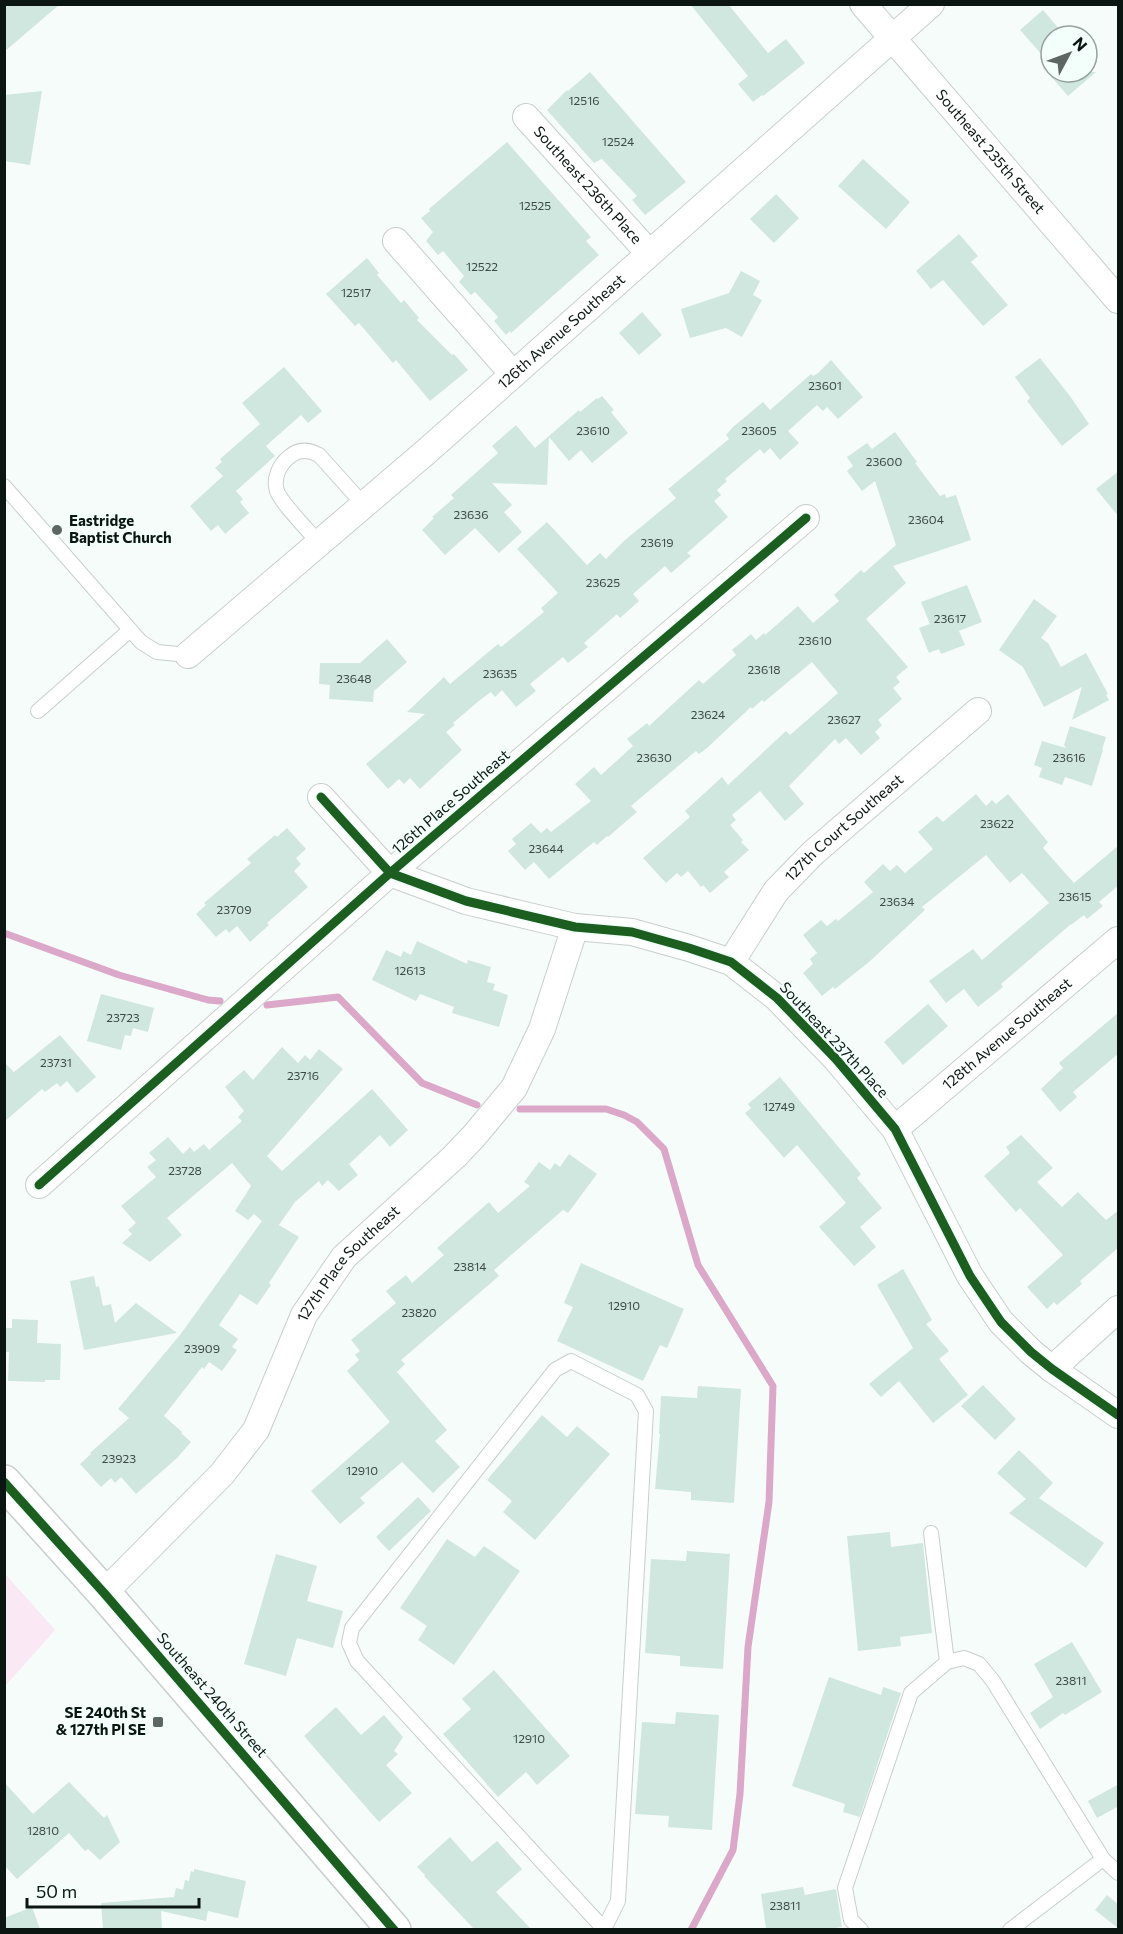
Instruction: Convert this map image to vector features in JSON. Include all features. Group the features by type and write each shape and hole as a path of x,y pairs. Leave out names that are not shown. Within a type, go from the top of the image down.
{"main road":[{"name":"Southeast 240th Street","path":"4,1482 104,1593 394,1929"}],"street":[{"name":"Southeast 235th Street","path":"863,4 1119,300"},
{"name":"126th Avenue Southeast","path":"188,655 364,505 931,4"},
{"name":"Southeast 236th Place","path":"526,117 649,253"},
{"path":"396,241 513,374"},
{"name":"126th Place Southeast","path":"39,1185 390,873 806,518"},
{"name":"127th Court Southeast","path":"731,962 776,891 813,853 978,711"},
{"name":"Southeast 237th Place","path":"321,797 390,873 466,901 575,927 632,932 731,962 777,998 836,1059 895,1129 970,1276 1000,1322 1031,1352 1119,1414"},
{"name":"127th Place Southeast","path":"104,1593 222,1474 256,1430 304,1315 344,1257 454,1157 514,1088 542,1029 575,927"},
{"name":"128th Avenue Southeast","path":"895,1129 1119,940"},
{"path":"1052,1368 1119,1309"}],"lane":[{"path":"319,543 277,492 277,472 286,459 297,452 311,451 319,455 364,505"},
{"path":"4,486 141,642 157,652 188,655"},
{"path":"38,711 130,630"},
{"path":"571,1361 637,1395 646,1411 618,1901 603,1929 357,1660 350,1643 351,1628 555,1370 571,1361"},
{"path":"931,1533 947,1662"},
{"path":"861,1929 851,1920 845,1888 911,1693 947,1662 964,1658 978,1664 993,1681 1103,1858 1119,1873"},
{"path":"1010,1929 1103,1858"}],"shaded area":[{"path":"5,1574 55,1630 4,1686"}],"building":[{"path":"4,4 60,4 4,52"},
{"path":"690,4 728,4 768,53 786,39 805,63 753,102 738,84 748,76"},
{"path":"1043,10 1055,24 1039,24 1039,51 1020,30"},
{"path":"590,72 686,182 645,215 632,200 637,196 602,159 594,163 547,110"},
{"path":"1058,84 1082,84 1068,96"},
{"path":"42,91 30,165 4,161 4,95"},
{"path":"507,142 591,237 586,241 599,255 506,335 494,321 498,317 475,292 471,295 459,282 464,276 443,251 438,255 426,241 433,232 421,218"},
{"path":"863,159 910,202 886,229 838,186"},
{"path":"776,194 799,218 774,243 750,219"},
{"path":"959,234 978,256 971,262 1008,305 983,326 943,280 931,289 916,271"},
{"path":"367,258 379,273 377,275 401,303 404,300 419,318 417,320 468,370 430,401 396,360 393,363 359,323 355,326 326,294"},
{"path":"741,271 760,281 753,295 762,300 742,337 726,328 690,338 681,309 729,293"},
{"path":"642,312 662,335 639,355 619,333"},
{"path":"1040,358 1089,424 1062,446 1027,401 1030,398 1015,377"},
{"path":"831,360 863,397 838,419 827,407 823,411 817,405 788,431 799,443 780,460 770,448 764,454 760,449 725,479 727,481 717,490 721,495 714,501 728,517 687,553 691,556 671,573 665,566 633,594 639,601 620,618 617,614 584,643 588,647 568,663 563,657 530,684 536,691 516,707 502,690 495,697 491,692 453,723 455,725 446,732 462,750 420,789 410,778 404,784 399,779 388,789 366,764 425,714 407,712 444,677 450,684 498,644 501,647 544,612 541,608 558,593 517,549 547,522 587,565 600,553 606,559 625,540 676,498 668,489 729,439 726,435 733,427 763,402 770,410 811,374 813,376 818,373"},
{"path":"284,367 322,411 308,423 301,415 266,446 275,456 236,491 243,499 240,502 249,513 225,534 218,525 211,531 190,506 223,476 215,468 222,462 220,459 260,424 242,403"},
{"path":"602,396 614,410 611,412 628,433 592,463 581,450 569,461 549,437 547,485 492,483 512,505 504,512 522,532 499,553 475,528 445,555 422,530 434,518 432,517 454,498 451,495 498,453 492,446 516,425 535,448 579,410 580,412"},
{"path":"895,432 940,496 945,494 946,498 956,495 971,540 893,566 906,583 866,619 908,667 896,677 900,682 893,688 902,699 878,720 882,725 875,732 880,738 861,755 846,738 839,744 835,739 789,786 804,804 785,821 760,791 732,815 736,820 730,825 749,850 724,872 729,877 710,893 703,885 701,887 688,871 681,877 677,873 666,883 643,858 690,817 685,811 722,777 728,785 786,731 790,735 838,693 812,662 764,702 762,700 752,709 751,707 707,748 699,754 696,751 631,806 637,812 597,845 594,842 549,879 534,862 525,870 508,851 516,844 512,839 531,823 541,833 547,828 551,832 591,801 575,784 594,767 601,775 633,746 627,739 647,723 649,726 699,680 703,684 736,655 732,650 751,634 756,640 764,633 765,635 798,606 813,623 839,601 834,595 861,570 864,573 896,545 875,481 862,491 847,471 853,466 847,457 867,443 872,449"},
{"path":"1119,471 1119,517 1096,489"},
{"path":"967,585 982,622 959,631 965,645 941,654 939,649 929,653 919,628 930,624 921,602"},
{"path":"1034,599 1057,616 1041,638 1048,643 1061,667 1086,653 1108,694 1106,695 1109,700 1072,720 1082,687 1044,707 1023,667 999,650"},
{"path":"387,639 407,662 374,691 373,702 329,699 330,685 319,684 320,663 360,663"},
{"path":"1070,726 1106,737 1092,786 1065,777 1062,785 1039,777 1042,768 1034,765 1042,741 1066,748 1064,745"},
{"path":"976,794 986,806 992,800 996,804 1008,794 1048,842 1043,848 1074,883 1119,845 1119,885 1099,902 1103,906 1087,919 1084,915 1071,924 1001,984 1003,987 978,1007 964,989 946,1003 929,981 973,949 982,960 1049,903 1022,873 1010,883 986,855 922,907 925,910 869,962 835,989 833,987 822,996 803,973 813,964 810,959 817,953 803,935 821,920 827,926 836,919 838,921 873,892 864,882 883,864 890,871 897,865 905,873 933,849 918,832 937,816 943,822"},
{"path":"287,828 306,849 296,858 301,864 294,871 308,887 267,923 269,925 250,942 237,926 229,933 226,929 216,937 196,914 206,905 204,903 251,863 247,859 275,835 277,837"},
{"path":"417,941 467,964 468,960 491,967 487,982 495,984 493,990 508,995 499,1027 452,1013 454,1007 420,994 416,1001 372,980 386,950 401,957 403,951 411,955"},
{"path":"101,994 154,1008 148,1032 133,1028 131,1036 125,1035 121,1050 87,1041"},
{"path":"928,1004 948,1026 903,1065 884,1042"},
{"path":"1119,1012 1119,1053 1073,1092 1077,1097 1060,1112 1041,1089 1063,1068 1059,1063"},
{"path":"60,1035 96,1077 77,1093 67,1081 60,1087 57,1083 45,1092 42,1089 4,1122 4,1062 14,1072"},
{"path":"282,1047 298,1063 305,1055 310,1060 319,1049 343,1069 267,1156 282,1171 372,1089 408,1130 390,1147 380,1135 349,1164 358,1175 339,1191 328,1180 322,1186 319,1181 295,1202 279,1225 299,1237 269,1283 271,1285 257,1305 240,1294 219,1325 238,1339 232,1347 237,1350 222,1371 209,1362 204,1369 202,1367 164,1416 191,1442 177,1458 136,1494 121,1477 115,1483 111,1478 101,1487 80,1464 129,1418 118,1409 180,1335 262,1221 254,1214 248,1220 235,1211 251,1186 232,1163 167,1218 182,1235 150,1262 122,1243 132,1234 128,1230 136,1223 121,1206 156,1177 147,1167 156,1160 149,1153 168,1137 183,1154 190,1147 194,1152 204,1144 209,1150 242,1121 238,1117 244,1111 225,1087 244,1070 253,1080"},
{"path":"780,1077 861,1174 857,1178 882,1208 860,1227 876,1247 854,1266 819,1227 846,1203 797,1145 784,1158 745,1113 751,1108 748,1104"},
{"path":"1021,1135 1053,1168 1037,1182 1062,1207 1078,1192 1106,1220 1119,1210 1119,1247 1080,1281 1082,1284 1057,1305 1054,1302 1047,1309 1027,1287 1063,1255 1020,1208 1016,1212 984,1176 1010,1153 1006,1147"},
{"path":"569,1154 597,1174 568,1213 563,1210 494,1270 499,1276 401,1360 405,1364 397,1372 447,1430 435,1441 460,1467 433,1493 402,1462 360,1498 365,1503 340,1524 311,1491 390,1422 347,1371 359,1360 355,1355 360,1351 351,1340 396,1303 386,1291 406,1275 412,1283 444,1255 437,1248 489,1202 498,1213 530,1186 524,1182 539,1162 550,1170 555,1163 560,1167"},
{"path":"581,1263 684,1309 667,1348 660,1345 643,1381 557,1341 573,1307 564,1303"},
{"path":"903,1269 932,1320 926,1324 949,1351 939,1359 968,1395 933,1423 899,1381 881,1397 869,1384 913,1348 877,1285"},
{"path":"94,1276 96,1287 99,1286 103,1306 111,1304 115,1323 136,1303 177,1333 84,1350 70,1281"},
{"path":"12,1319 38,1320 37,1343 61,1344 60,1380 8,1381 9,1352 4,1352 4,1328 12,1328"},
{"path":"983,1385 1016,1419 995,1440 961,1406"},
{"path":"698,1386 741,1389 734,1503 691,1500 691,1492 655,1489 661,1396 697,1398"},
{"path":"542,1415 567,1437 577,1426 610,1454 535,1540 503,1512 512,1501 487,1480"},
{"path":"1019,1450 1053,1483 1039,1498 1104,1543 1086,1568 1009,1513 1026,1499 997,1473"},
{"path":"418,1497 431,1511 389,1551 376,1537"},
{"path":"890,1532 891,1547 923,1543 932,1633 900,1637 901,1646 858,1651 847,1536"},
{"path":"447,1539 475,1557 484,1546 520,1571 454,1665 418,1640 427,1626 400,1608"},
{"path":"687,1551 730,1554 723,1669 680,1666 680,1656 645,1653 651,1559 686,1561"},
{"path":"276,1554 317,1566 307,1601 343,1611 333,1648 297,1638 286,1676 244,1664"},
{"path":"1072,1642 1102,1692 1065,1715 1063,1713 1040,1729 1030,1713 1053,1697 1034,1664"},
{"path":"494,1670 570,1756 537,1785 526,1772 498,1797 443,1734 471,1709 462,1699"},
{"path":"829,1677 881,1695 883,1687 901,1693 860,1817 843,1812 845,1804 792,1786"},
{"path":"336,1707 361,1735 384,1715 403,1737 394,1751 398,1754 386,1765 412,1793 379,1822 304,1736"},
{"path":"676,1712 719,1715 712,1830 668,1827 669,1816 635,1814 642,1722 675,1724"},
{"path":"4,1782 33,1814 69,1782 104,1818 107,1815 120,1842 100,1860 88,1849 85,1851 69,1833 17,1879 4,1865"},
{"path":"1119,1784 1119,1806 1097,1818 1088,1801"},
{"path":"450,1837 472,1862 497,1841 522,1869 496,1892 531,1929 474,1929 424,1876 417,1867"},
{"path":"194,1869 246,1881 238,1918 208,1911 206,1921 161,1911 162,1929 103,1929 101,1903 174,1897 176,1888 183,1890 185,1880 189,1881 191,1871 194,1872"},
{"path":"803,1887 805,1895 836,1889 842,1927 766,1929 761,1894"},
{"path":"1107,1895 1119,1905 1119,1929 1095,1910"},
{"path":"32,1907 40,1929 4,1929 4,1918"}],"waterway":[{"path":"4,933 119,975 208,1000 220,1001"},
{"path":"267,1005 338,997 422,1083 477,1105"},
{"path":"520,1109 606,1109 637,1122 664,1149 698,1265 773,1386 769,1502 748,1647 740,1794 733,1850 691,1930"}],"cycle path":[{"path":"39,1185 390,873 806,518"},
{"path":"321,797 390,873 466,901 575,927 632,932 731,962 777,998 836,1059 895,1129 970,1276 1001,1322 1052,1369 1118,1415"},
{"path":"4,1482 104,1593 394,1930"}],"place":[{"name":"Eastridge Baptist Church","path":"57,530"},
{"name":"SE 240th St & 127th Pl SE","path":"158,1722"}]}
